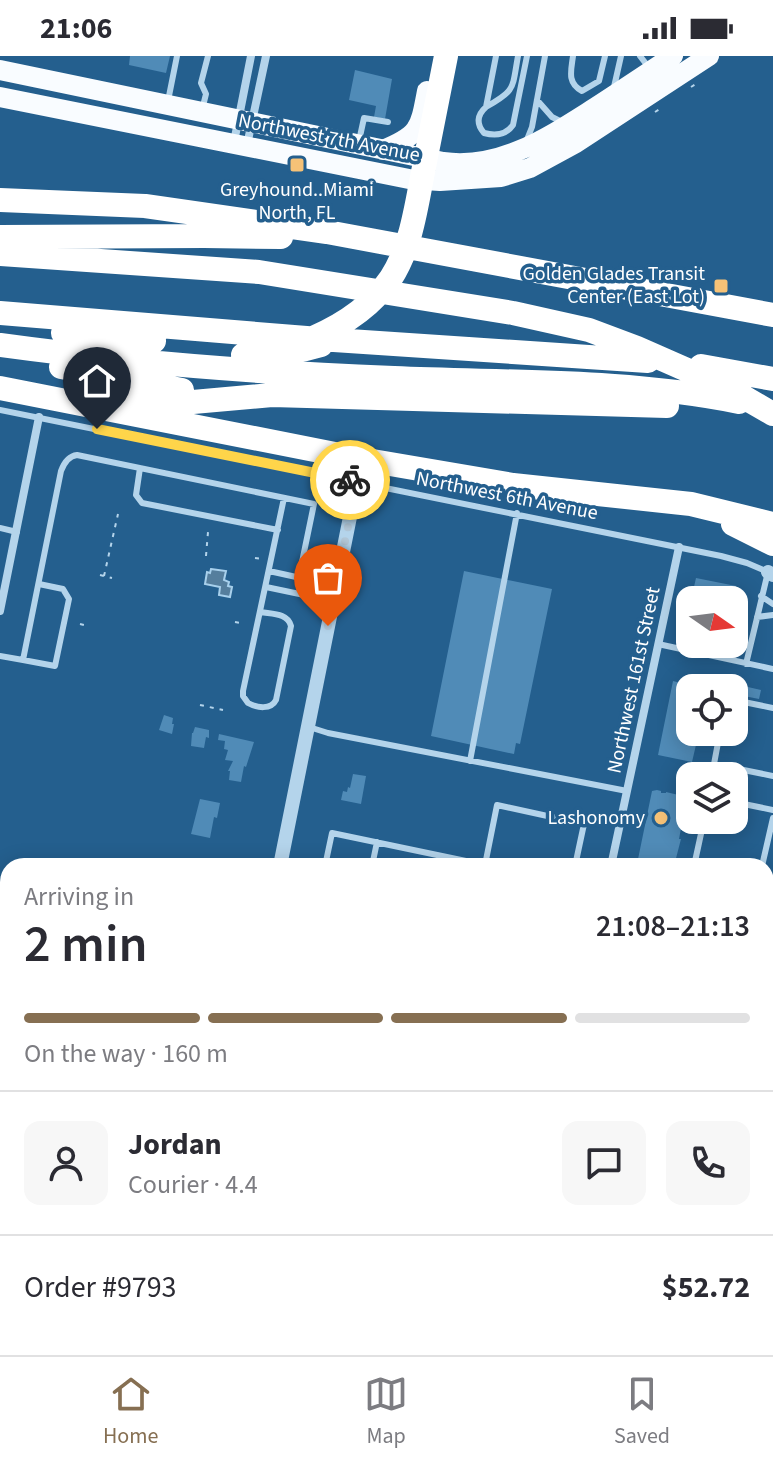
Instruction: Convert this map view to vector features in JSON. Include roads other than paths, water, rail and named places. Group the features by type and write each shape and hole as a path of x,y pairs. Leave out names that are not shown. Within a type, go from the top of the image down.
{"highway":[{"path":"0,345 33,350 236,357 296,346 346,321 372,301 390,279 404,253 447,65"},
{"path":"0,200 145,206 327,232 773,315"},
{"path":"0,237 273,238 327,232"},
{"path":"0,254 259,272 513,313 589,330 637,348 773,410"},
{"path":"0,313 319,339 680,363 773,379"},
{"path":"0,323 16,328 392,378 617,386 708,397 773,410"},
{"path":"0,356 232,398"},
{"path":"0,381 81,395 141,401 193,402 272,395 773,410"},
{"path":"0,388 340,455 499,482 691,504 773,524"},
{"path":"691,504 773,544"}],"main road":[{"path":"661,67 709,56"},
{"path":"383,150 408,139 419,125 447,65"},
{"name":"Northwest 7th Avenue","path":"0,70 358,145 443,162 464,163 493,159 544,140 661,67"},
{"name":"Northwest 7th Avenue","path":"0,97 417,180 461,180 501,177 544,162 576,143 661,67"},
{"path":"461,180 466,174 511,166 521,156 523,149"}],"street":[{"path":"245,121 251,56"},
{"path":"240,145 266,56"},
{"path":"0,611 39,417"},
{"path":"282,858 357,482"},
{"name":"Northwest 161st Street","path":"613,858 679,547"}],"lane":[{"path":"168,104 177,56"},
{"path":"201,112 206,94 201,83 208,56"},
{"path":"486,107 496,56"},
{"path":"518,56 509,93 479,113 478,122 484,133 501,134 509,130 516,117 527,56"},
{"path":"523,149 532,127 545,56"},
{"path":"573,56 570,76 575,87 582,91 599,81 605,56"},
{"path":"611,97 621,56"},
{"path":"537,100 552,117 567,125"},
{"path":"358,145 364,118 388,122"},
{"name":"Northwest 6th Avenue","path":"0,410 679,547 730,558 771,574"},
{"path":"23,660 61,471 68,459 77,455 314,504 302,562"},
{"path":"140,468 136,495 142,503 278,530"},
{"path":"261,612 286,617 291,626 276,700 265,707 252,705 243,696 284,498"},
{"path":"470,761 517,513"},
{"path":"0,528 17,532"},
{"path":"269,571 335,593"},
{"path":"746,664 761,596 771,574"},
{"path":"0,656 55,666 69,596 63,589 39,584"},
{"path":"266,587 335,593"},
{"path":"761,596 773,604"},
{"path":"757,617 773,615"},
{"path":"658,644 773,669"},
{"path":"748,703 773,708"},
{"path":"308,727 627,791"},
{"path":"717,746 714,764 773,776"},
{"path":"486,858 497,805 584,824 577,858"},
{"path":"748,805 773,810"},
{"path":"764,858 773,818"},
{"path":"327,858 332,833 452,858"},
{"path":"696,858 701,834"},
{"path":"374,858 377,842"}],"water":[{"path":"211,569 226,571 224,580 232,587 230,597 219,595 220,587 205,584 207,572 210,573"}],"place":[{"name":"Greyhound..Miami North, FL","path":"297,165"},
{"name":"Golden Glades Transit Center (East Lot)","path":"721,286"},
{"name":"Lashonomy","path":"661,818"}]}
